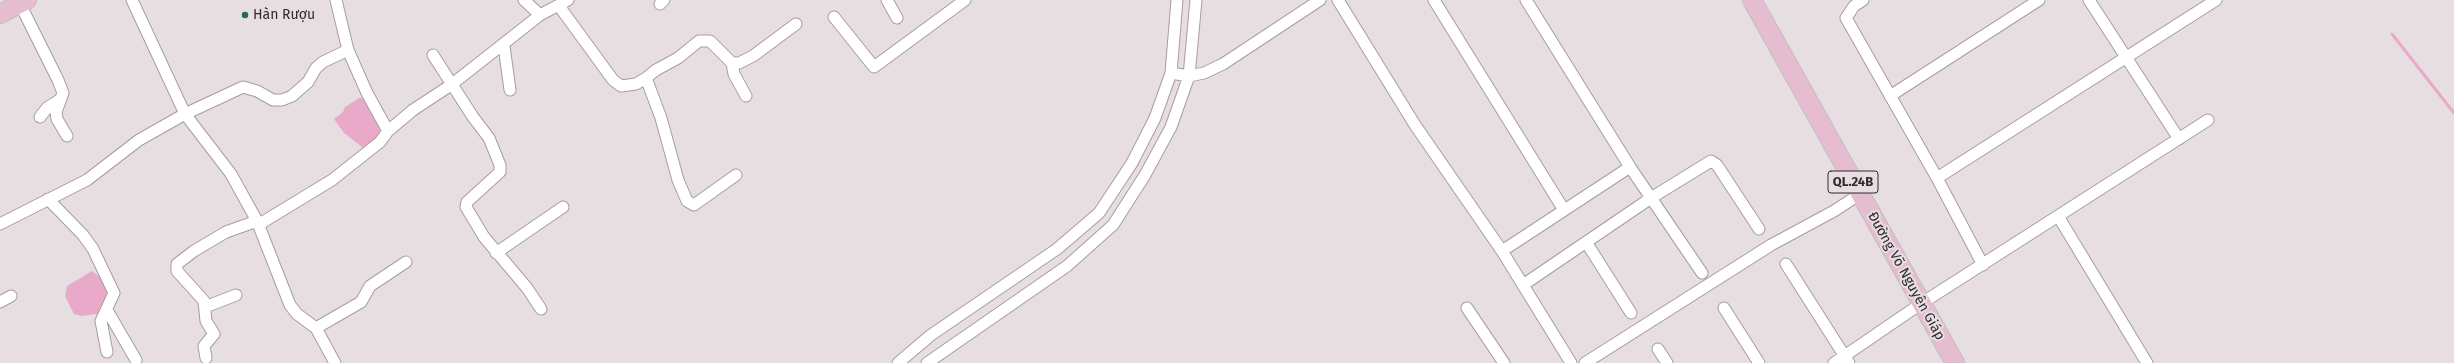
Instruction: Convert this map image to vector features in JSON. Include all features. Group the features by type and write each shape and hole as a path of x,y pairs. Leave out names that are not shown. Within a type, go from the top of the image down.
{"main road":[{"name":"Đường Võ Nguyên Giáp","path":"1752,0 1955,363"},
{"path":"0,14 24,2"}],"street":[{"path":"132,0 185,114 231,174 258,223 290,305 300,317 316,328 335,363"},
{"path":"336,0 348,50 367,93 388,131"},
{"path":"524,0 540,15"},
{"path":"887,0 897,18"},
{"path":"834,17 874,67 965,0"},
{"path":"898,363 931,335 1057,249 1099,213 1132,163 1155,118 1171,73 1177,0"},
{"path":"927,363 1067,266 1113,225 1145,175 1171,127 1189,76 1196,0"},
{"path":"1171,73 1189,76 1204,73 1223,64 1320,0"},
{"path":"1338,0 1415,125 1502,251 1571,363"},
{"path":"1434,0 1564,210"},
{"path":"1526,0 1630,168 1702,273"},
{"path":"1863,0 1854,6 1846,18 1937,178 1983,265"},
{"path":"1890,96 2039,0"},
{"path":"2089,0 2179,139"},
{"path":"1937,178 2216,0"},
{"path":"24,2 63,93 56,112 57,119 67,136"},
{"path":"206,358 204,346 214,334 206,322 205,307 202,299 177,271 178,262 226,232 258,223 332,180 380,142 388,131 413,110 451,85 504,46 540,15 564,3 613,80 621,86 627,86 646,78 656,70 678,58 700,41 705,40 710,41 732,63 734,74 746,96"},
{"path":"732,63 753,56 796,24"},
{"path":"504,46 510,90"},
{"path":"0,224 87,180 139,140 185,114 243,87 257,91 273,100 282,100 292,96 308,82 316,68 323,62 348,50"},
{"path":"433,55 451,85 489,138 500,165 500,172 467,202 466,207 471,218 496,253 527,288 541,309"},
{"path":"646,78 661,118 678,180 687,201 694,205 736,175"},
{"path":"40,117 47,108 61,99"},
{"path":"1834,363 1847,359 1922,304 2208,120"},
{"path":"1523,285 1651,198 1712,161 1717,165 1759,229"},
{"path":"1502,251 1630,168"},
{"path":"1585,363 1771,245 1834,211 1860,194"},
{"path":"48,200 75,226 93,249 114,292 101,321 107,352"},
{"path":"496,253 563,208"},
{"path":"2058,216 2147,363"},
{"path":"1586,242 1631,313"},
{"path":"316,328 361,302 370,286 406,262"},
{"path":"1786,264 1847,359"},
{"path":"205,307 236,295"},
{"path":"0,302 11,296"},
{"path":"1467,308 1504,363"},
{"path":"1724,308 1759,363"},
{"path":"107,310 136,360"},
{"path":"1658,349 1667,363"}],"shaded area":[{"path":"359,98 367,98 385,127 367,151 344,133 334,119 343,112 345,107"},
{"path":"92,271 104,280 108,295 103,309 97,314 81,316 74,314 65,296 67,286"}],"waterway":[{"path":"2392,34 2454,113"}],"place":[{"name":"Hàn Rượu","path":"245,15"}]}
